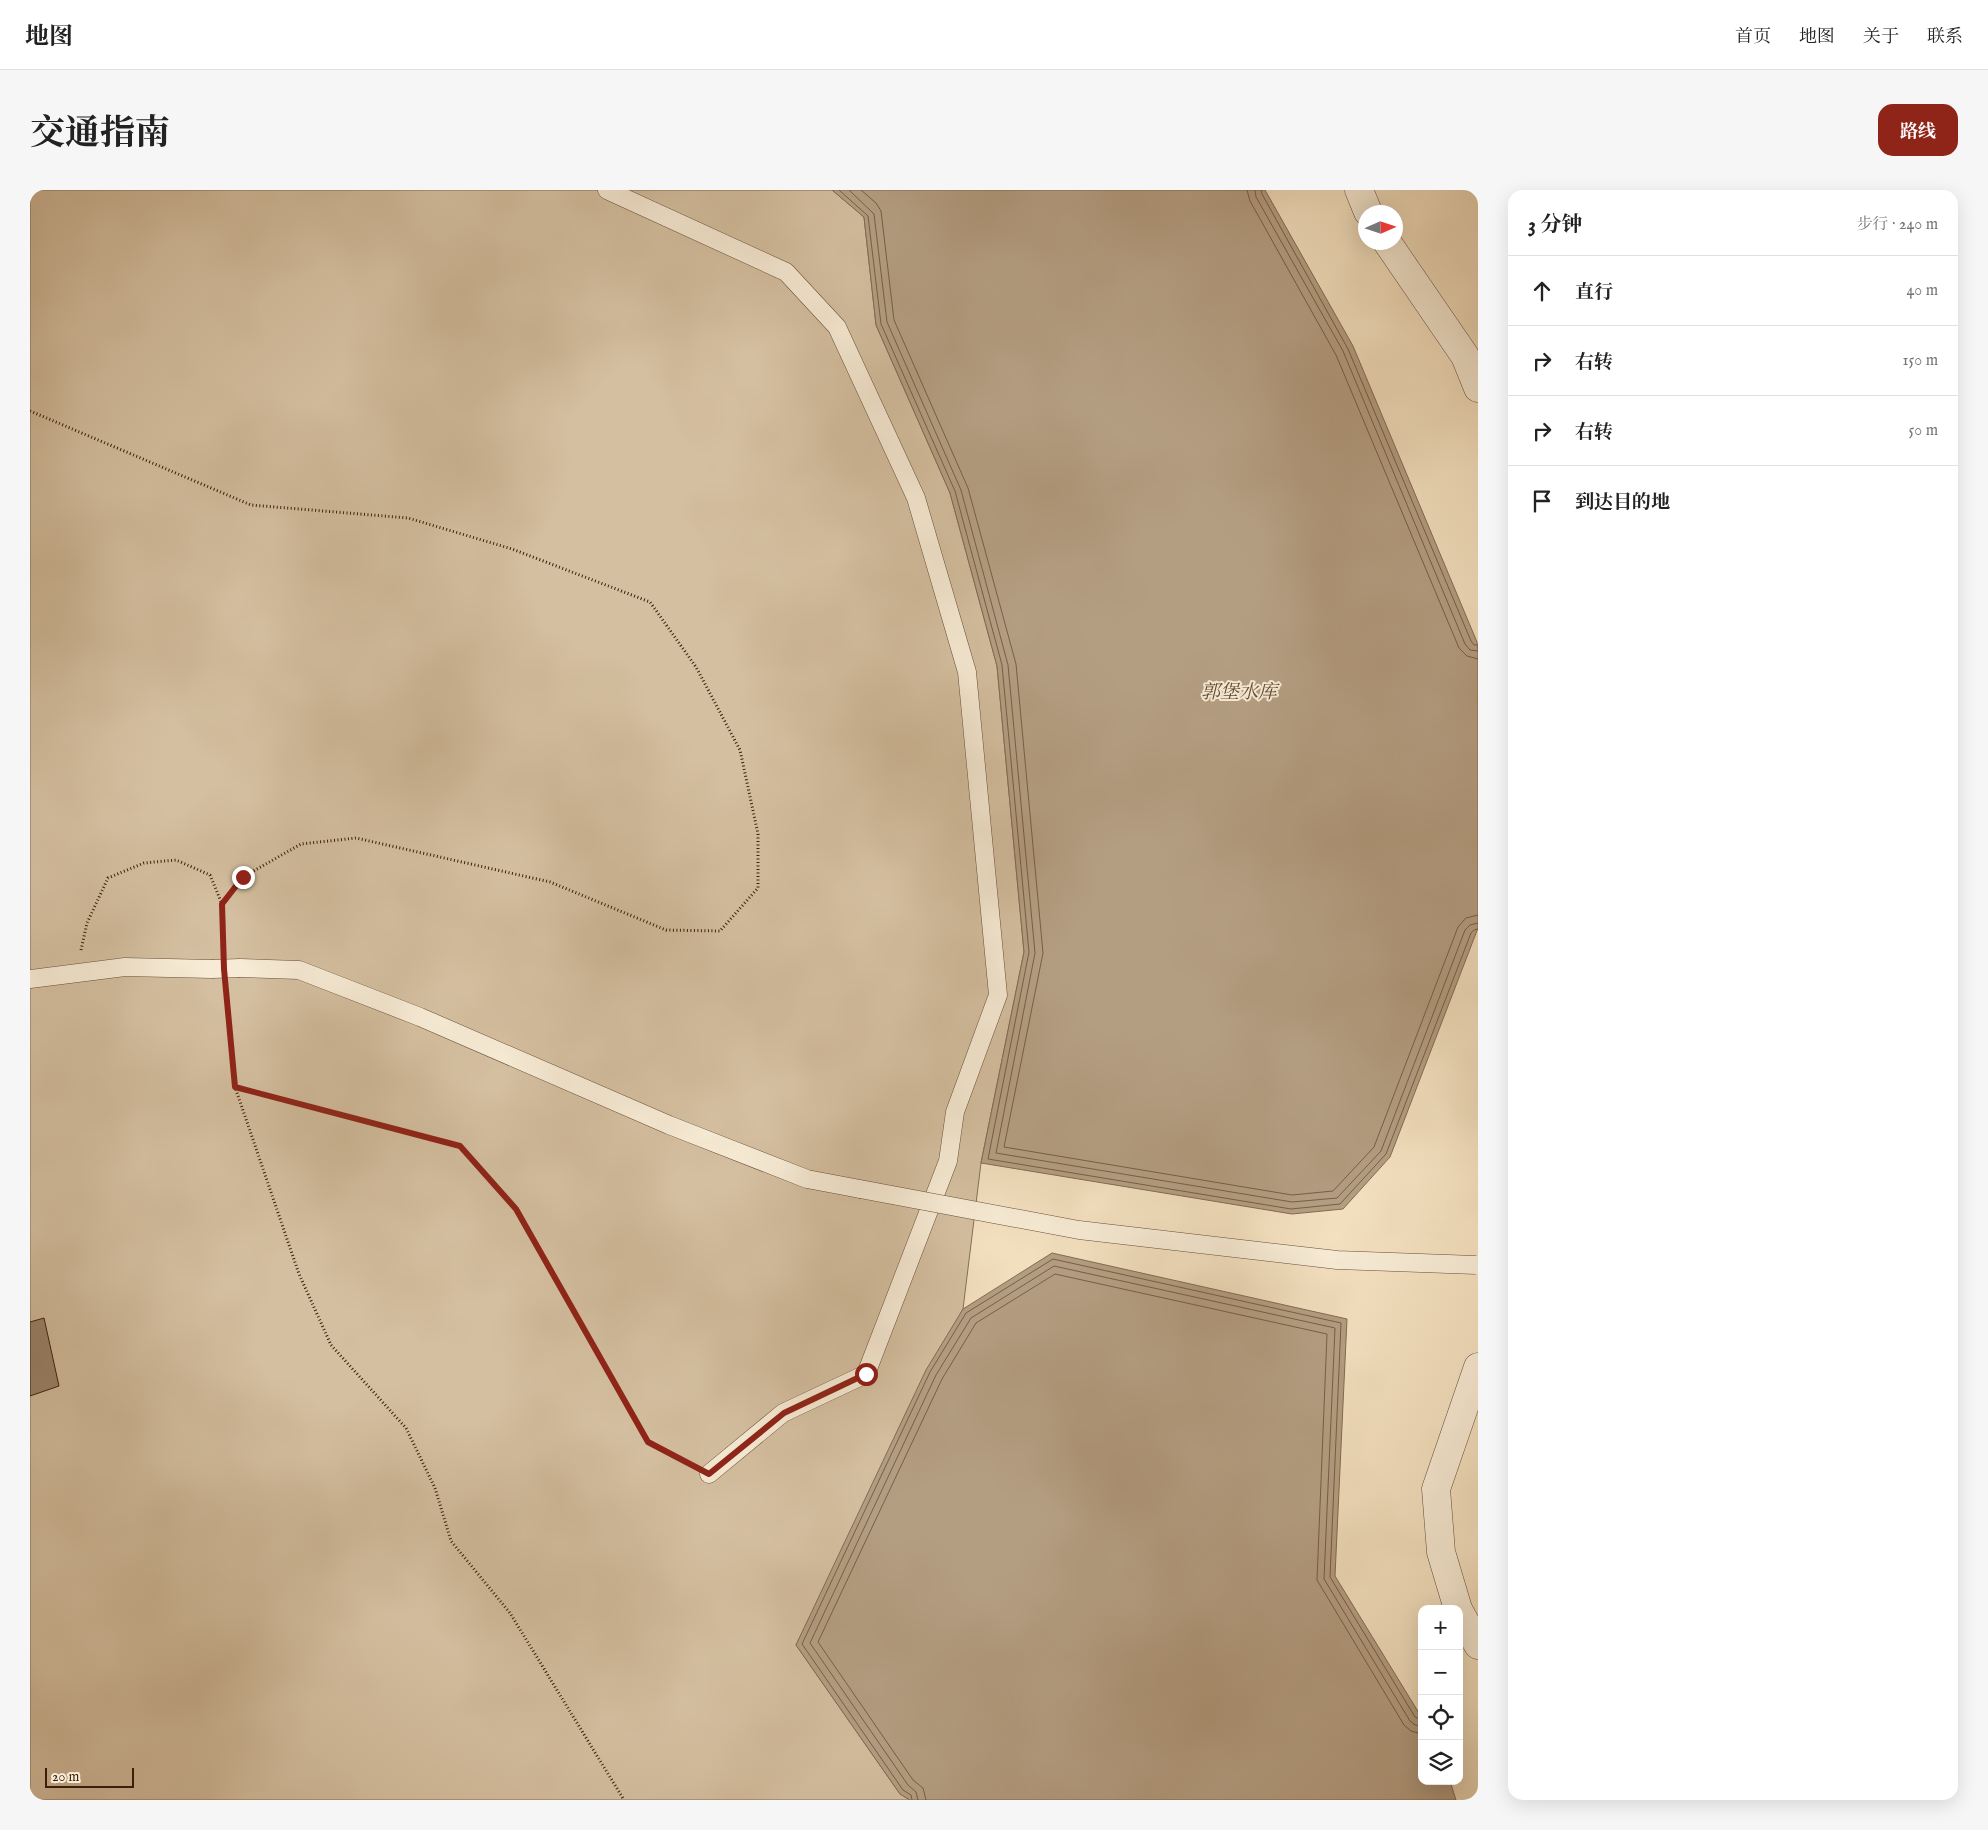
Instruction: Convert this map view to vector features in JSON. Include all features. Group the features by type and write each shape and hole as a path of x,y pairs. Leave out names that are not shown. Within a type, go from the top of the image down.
{"street":[{"path":"1359,190 1365,205"},
{"path":"1392,250 1465,356 1478,388"},
{"path":"1457,1605 1441,1552 1436,1489 1478,1367"},
{"path":"1463,1617 1478,1645"}],"lane":[{"path":"607,190 786,272 837,327 916,498 967,672 998,995 955,1112 948,1160 866,1374 784,1413 709,1474"},
{"path":"30,979 125,968 299,970 420,1017 669,1125 807,1179 1079,1230 1337,1260 1477,1265"}],"path":[{"path":"30,411 251,505 408,518 512,549 650,602 696,667 740,750 758,834 758,888 720,931 666,930 550,882 356,838 301,844 243,877 222,904"},
{"path":"75,974 87,923 108,878 144,863 176,860 210,874 222,904 223,950"},
{"path":"226,988 235,1087 299,1274 330,1345 406,1428 435,1488 451,1541 510,1613 624,1800"},
{"path":"235,1087 460,1146 516,1209 648,1442 709,1474"}],"shaded area":[{"path":"30,190 832,190 864,217 876,325 950,493 997,666 1024,952 981,1163 963,1309 796,1645 900,1794 910,1800 30,1800"}],"water":[{"name":"郭堡水库","path":"832,190 1265,190 1353,346 1477,642 1478,928 1390,1157 1343,1209 1292,1214 981,1163 1024,952 997,666 950,493 876,325 864,217"},
{"path":"1052,1253 1347,1319 1335,1576 1418,1711 1418,1785 1451,1785 1456,1800 910,1800 900,1794 796,1645 926,1370 963,1309"}],"building":[{"path":"44,1318 59,1386 30,1396 30,1322"}],"route":[{"path":"243,877 222,904 224,969 235,1087 460,1146 516,1209 648,1442 709,1474 784,1413 866,1374"}]}
